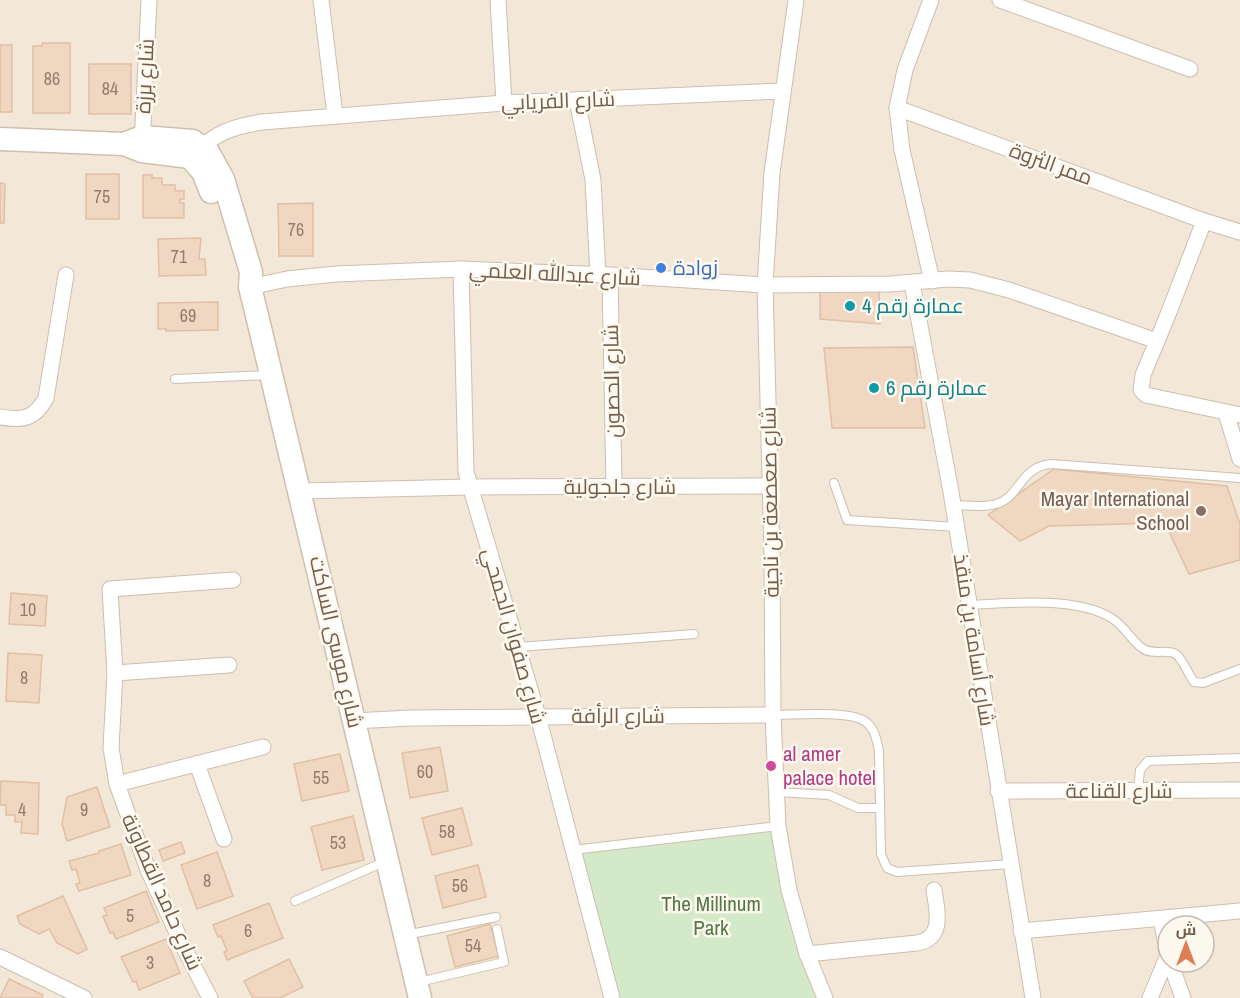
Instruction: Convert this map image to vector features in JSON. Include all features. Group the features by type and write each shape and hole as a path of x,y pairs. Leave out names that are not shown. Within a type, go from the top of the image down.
{"street":[{"name":"شارع برزة","path":"136,144 149,0"},
{"path":"321,0 334,115"},
{"path":"498,0 504,103"},
{"name":"شارع صعصعة بن ناجية","path":"795,0 772,173 765,285 772,555 773,715 778,826 789,890 807,954 824,998"},
{"path":"931,0 905,70 897,108 902,150 932,280"},
{"path":"1000,0 1190,69"},
{"name":"شارع الفريابي","path":"196,151 222,131 239,125 334,115 504,103 782,91"},
{"name":"شارع الحصون","path":"577,100 593,180 604,275 614,487"},
{"name":"ممر الثروة","path":"897,108 1204,222 1240,232"},
{"path":"0,139 136,144 193,141 196,151"},
{"name":"شارع موسى الساكت","path":"196,151 232,255 240,275 250,287 418,990"},
{"path":"1204,222 1143,375 1141,390 1146,395 1233,414 1240,459"},
{"name":"شارع عبدالله العلمي","path":"250,287 287,279 336,274 461,269 765,285 970,280 993,284 1157,341"},
{"name":"شارع صفوان الجمحي","path":"461,269 465,454 470,487 538,716 612,998"},
{"path":"0,417 30,416 40,410 46,398 66,275"},
{"name":"شارع أسامة بن منقذ","path":"912,283 957,527 1033,998"},
{"name":"شارع جلجولية","path":"300,491 470,487 770,486"},
{"name":"شارع حامد القطاونة","path":"210,998 148,870 117,784 111,748 115,672 110,589 234,580"},
{"path":"115,672 229,665"},
{"name":"شارع الرأفة","path":"354,722 410,718 773,715"},
{"name":"شارع حامد القطاونة","path":"117,784 263,747"},
{"path":"197,764 224,838"},
{"name":"شارع القناعة","path":"998,791 1240,790"},
{"path":"807,954 917,943 927,940 935,932 938,923 934,890"},
{"path":"1210,914 1240,911"},
{"path":"1021,931 1156,919"},
{"path":"0,957 84,998"},
{"path":"1150,998 1160,974"},
{"path":"1174,974 1183,998"}],"lane":[{"path":"175,379 271,375"},
{"path":"953,504 998,504 1011,494 1034,467 1051,464 1240,478"},
{"path":"834,483 847,520 957,527"},
{"path":"969,605 1010,603 1074,605 1092,609 1114,620 1148,652 1177,654 1194,682 1203,683 1240,669"},
{"path":"518,647 694,634"},
{"path":"773,715 844,715 867,722 876,735 879,751 881,854 887,868 897,872 1011,864"},
{"path":"1138,790 1140,770 1148,761 1240,758"},
{"path":"777,792 829,795 858,808 879,807"},
{"path":"573,850 778,826"},
{"path":"295,900 387,861"},
{"path":"405,935 496,917"},
{"path":"418,990 504,962 497,929"}],"shaded area":[{"path":"0,0 1240,0 1240,998 0,998"}],"green space":[{"name":"The Millinum Park","path":"778,826 821,998 612,998 573,850"}],"building":[{"path":"42,43 70,43 70,113 33,113 33,46 42,46"},
{"path":"0,45 12,45 12,112 0,112"},
{"path":"89,64 131,64 131,114 89,114"},
{"path":"86,174 119,174 119,219 86,219"},
{"path":"143,175 162,178 162,185 175,185 175,191 184,191 184,199 180,199 180,203 184,203 184,218 143,218"},
{"path":"0,183 5,184 4,223 0,223"},
{"path":"313,203 313,256 279,256 278,204"},
{"path":"201,238 199,259 205,259 206,275 159,276 158,239"},
{"name":"عمارة رقم 4","path":"879,290 880,324 820,319 820,292"},
{"path":"218,302 218,330 166,331 166,329 158,329 158,303"},
{"name":"عمارة رقم 6","path":"913,347 925,428 832,428 824,348"},
{"name":"Mayar International School","path":"1054,469 1227,486 1240,524 1240,560 1189,574 1165,523 1049,526 1020,541 988,515"},
{"path":"11,593 47,596 45,626 9,624"},
{"path":"8,653 42,655 39,703 6,701"},
{"path":"440,747 448,791 410,798 402,753"},
{"path":"340,754 349,791 302,801 294,764"},
{"path":"1,781 39,783 38,834 21,833 22,822 15,822 15,815 6,815 6,805 0,805"},
{"path":"97,787 110,827 67,841 62,824 67,797"},
{"path":"462,808 472,845 432,855 422,818"},
{"path":"353,816 364,860 322,870 311,827"},
{"path":"181,842 185,853 163,861 159,850"},
{"path":"121,844 131,875 79,891 76,884 80,883 76,869 72,870 69,861"},
{"path":"217,852 233,896 197,909 181,865"},
{"path":"478,865 486,897 443,908 435,876"},
{"path":"146,891 159,922 116,939 113,932 110,933 103,916 107,915 104,908"},
{"path":"63,896 87,949 78,954 57,943 49,929 39,934 20,924 17,916"},
{"path":"269,903 283,938 227,960 224,952 227,951 221,936 218,937 213,925"},
{"path":"490,924 499,956 455,967 447,936"},
{"path":"166,939 180,973 139,990 121,957"},
{"path":"289,959 303,987 280,998 253,998 244,981"},
{"path":"9,979 43,995 42,998 0,998"}],"place":[{"name":"زوادة","path":"661,268"},
{"name":"عمارة رقم 4","path":"850,306"},
{"name":"عمارة رقم 6","path":"874,388"},
{"name":"Mayar International School","path":"1201,511"},
{"name":"al amer palace hotel","path":"771,766"}]}
